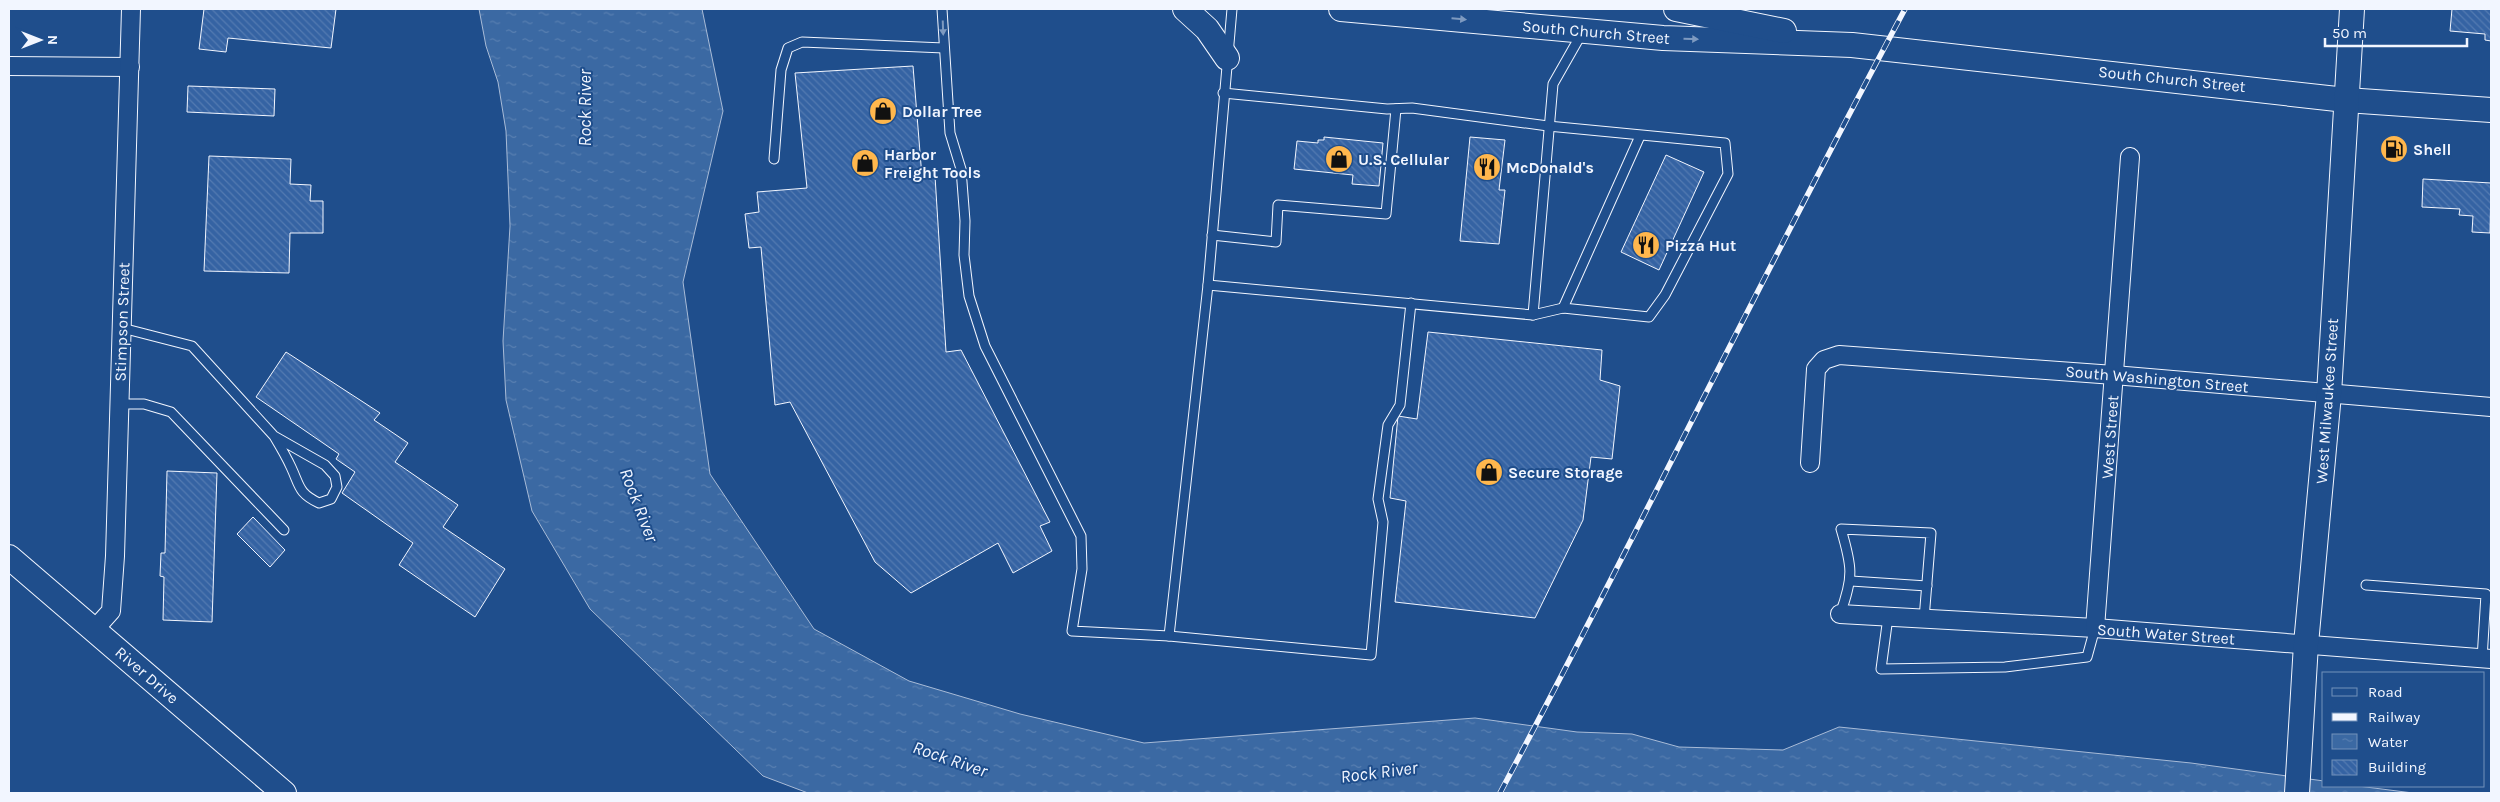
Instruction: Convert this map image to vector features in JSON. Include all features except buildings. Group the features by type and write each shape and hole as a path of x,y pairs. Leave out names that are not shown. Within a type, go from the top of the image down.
{"main road":[{"path":"1185,9 1207,29 1227,58"},
{"name":"South Church Street","path":"1341,9 1663,38 1852,45 2346,100 2491,110"},
{"name":"South Church Street","path":"1676,9 1720,14 1852,45"},
{"name":"West Milwaukee Street","path":"2296,793 2306,644 2328,394 2352,9"},
{"name":"River Drive","path":"9,557 284,793"}],"street":[{"name":"Stimpson Street","path":"94,630 111,611 115,556 131,9"},
{"path":"9,66 130,67"},
{"name":"West Street","path":"2095,628 2130,157"},
{"name":"South Washington Street","path":"1810,463 1816,369 1824,360 1839,355 2114,375 2491,407"},
{"name":"South Water Street","path":"1840,614 2095,628 2487,659"}],"lane":[{"path":"942,9 950,133 961,170 965,221 964,256 968,296 985,346 1081,536 1082,569 1072,631 1169,636 1371,655 1383,522 1378,499 1388,425 1400,404 1411,303"},
{"path":"1169,636 1208,285 1223,93 1232,9"},
{"path":"1533,314 1553,84 1584,31"},
{"path":"774,159 781,70 788,48 802,42 944,48"},
{"path":"1208,285 1533,314 1563,308 1649,317 1664,295 1728,174 1725,143 1548,126 1412,108 1396,109 1223,93"},
{"path":"1212,235 1276,242 1278,205 1386,214 1396,109"},
{"path":"1563,308 1640,136"},
{"path":"122,328 192,346 274,436 291,467 298,487 307,497 319,503 331,499 337,487 335,476 326,465 274,436"},
{"path":"120,404 144,404 171,412 284,530"},
{"path":"1840,614 1851,581 1848,552 1841,529 1931,533 1924,619"},
{"path":"1851,581 1927,586"},
{"path":"2366,585 2486,594 2487,659"},
{"path":"1888,617 1881,668 2005,667 2087,657 2095,628"}],"water":[{"name":"Rock River","path":"479,9 702,9 723,111 683,282 710,474 814,629 909,681 1020,714 1144,743 1475,718 1577,732 1632,734 1679,747 1783,750 1839,727 2191,763 2322,781 2322,787 2366,787 2413,793 808,793 763,776 590,609 532,511 506,400 503,341 510,226 506,131 498,82 486,46"}],"railway":[{"path":"1500,793 1802,204 1905,9"}],"place":[{"name":"Dollar Tree","path":"883,111"},
{"name":"Shell","path":"2394,149"},
{"name":"U.S. Cellular","path":"1339,159"},
{"name":"Harbor Freight Tools","path":"865,163"},
{"name":"McDonald's","path":"1487,167"},
{"name":"Pizza Hut","path":"1646,245"},
{"name":"Secure Storage","path":"1489,472"}]}
